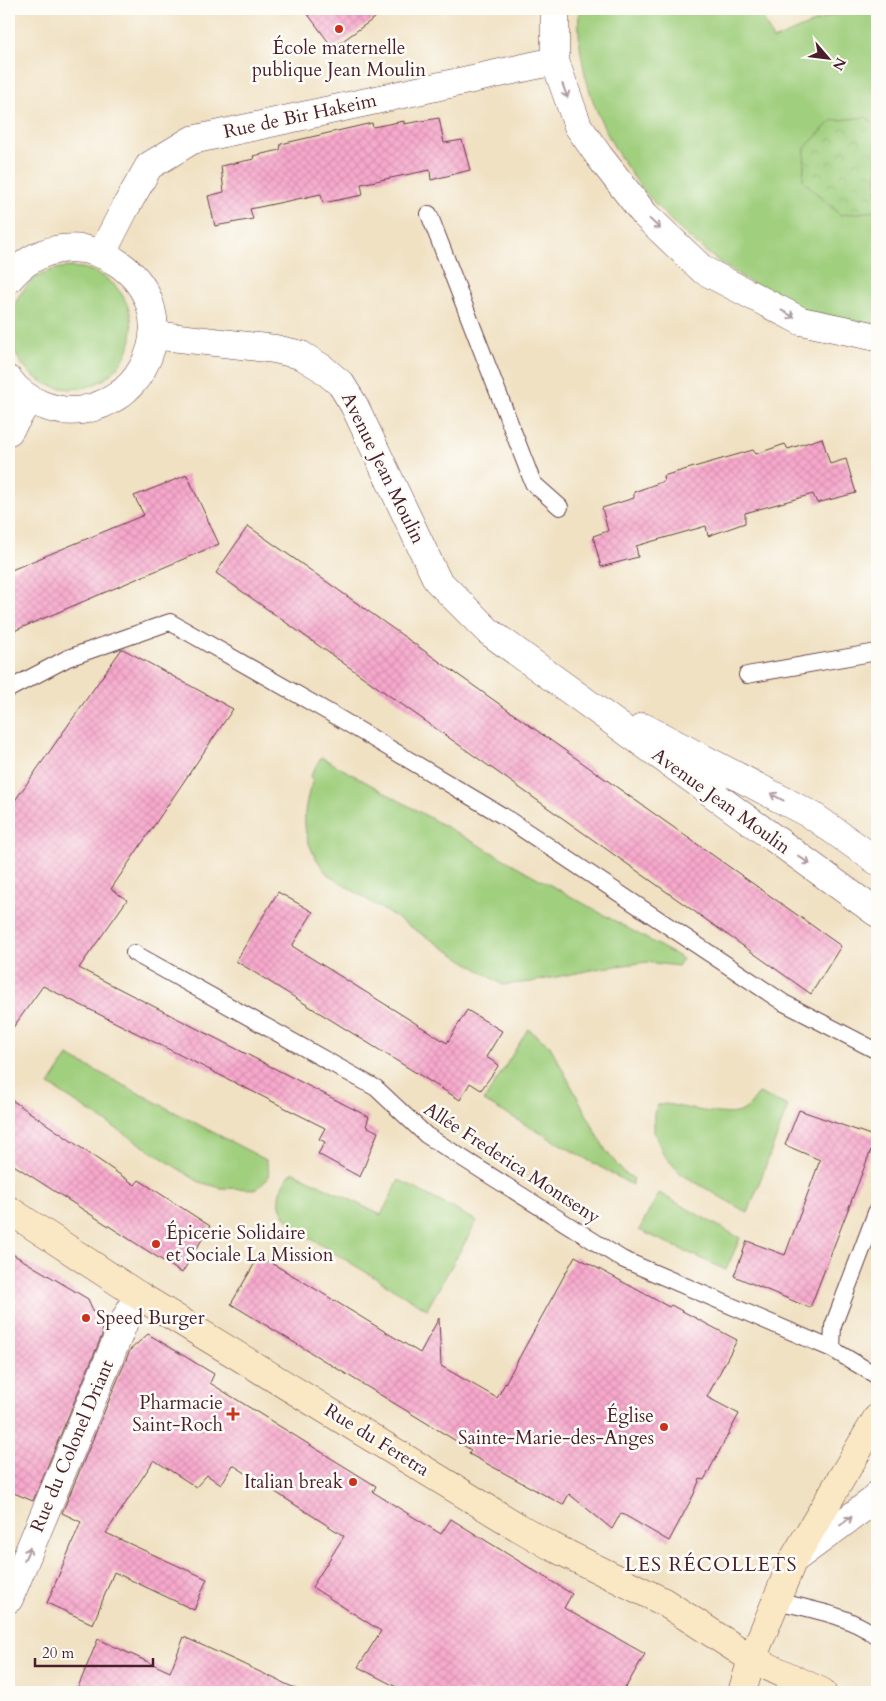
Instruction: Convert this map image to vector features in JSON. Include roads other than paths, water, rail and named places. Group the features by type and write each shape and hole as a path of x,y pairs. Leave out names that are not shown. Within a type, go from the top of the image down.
{"street":[{"path":"555,9 555,61 578,126 645,215 703,270 801,321 877,337"},
{"name":"Rue de Bir Hakeim","path":"102,254 149,166 192,140 555,61"},
{"path":"9,380 29,400 50,408 74,411 97,407 118,397 136,380 148,359 154,334 152,314 146,295 135,277 120,264 102,254 80,248 57,249 36,256 11,270"},
{"name":"Avenue Jean Moulin","path":"154,334 275,349 301,355 322,368 341,384 354,406 437,580 488,631 877,913"},
{"path":"9,431 29,400"},
{"name":"Avenue Jean Moulin","path":"566,688 718,765 813,816 877,860"},
{"name":"Rue du Feretra","path":"9,1210 138,1295 518,1527 551,1546 664,1602 752,1659 822,1692"},
{"name":"Rue du Colonel Driant","path":"9,1599 125,1320 138,1295"},
{"path":"742,1692 752,1659 793,1560 877,1418"},
{"path":"793,1560 874,1500 877,1495"}],"lane":[{"path":"429,214 533,483 560,508"},
{"path":"9,689 68,658 170,622 337,717 503,816 784,1003 877,1051"},
{"path":"747,675 877,652"},
{"name":"Allée Frederica Montseny","path":"134,953 376,1088 426,1135 622,1259 832,1349 877,1376"},
{"path":"832,1349 832,1326 877,1210"},
{"path":"776,1601 836,1615 864,1627 877,1636"}],"place":[{"name":"École maternelle publique Jean Moulin","path":"339,29"},
{"name":"Épicerie Solidaire et Sociale La Mission","path":"156,1244"},
{"name":"Speed Burger","path":"86,1318"},
{"name":"Pharmacie Saint-Roch","path":"233,1414"},
{"name":"Église Sainte-Marie-des-Anges","path":"664,1427"},
{"name":"Italian break","path":"353,1482"}],"district":[{"name":"LES RÉCOLLETS","path":"711,1564"}]}
